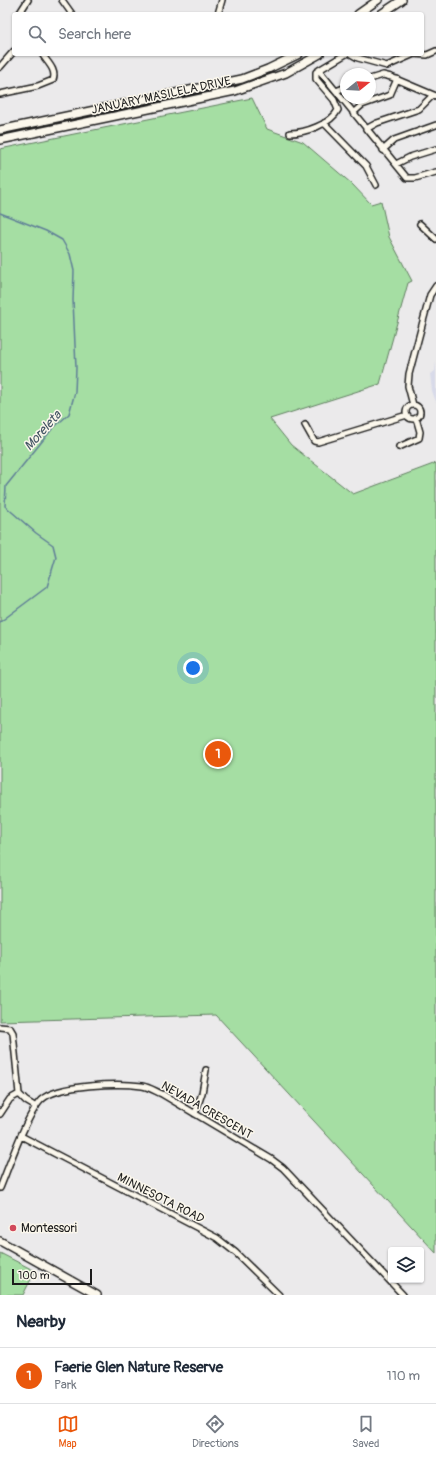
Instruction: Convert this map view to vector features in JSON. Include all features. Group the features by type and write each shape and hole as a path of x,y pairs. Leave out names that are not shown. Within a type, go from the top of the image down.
{"main road":[{"path":"361,12 378,0"},
{"path":"384,12 402,0"},
{"name":"JANUARY MASILELA DRIVE","path":"0,130 242,79 268,69 295,56"},
{"name":"JANUARY MASILELA DRIVE","path":"0,140 235,91 286,73 316,56"},
{"path":"0,1241 97,1295"}],"street":[{"path":"20,12 28,0"},
{"path":"62,0 71,12"},
{"path":"219,12 222,0"},
{"path":"424,55 436,51"},
{"path":"0,67 12,53"},
{"path":"0,94 48,84 53,80 53,70 43,56"},
{"path":"290,133 295,133 324,123 335,116 338,110 334,100 316,79 316,72 343,56"},
{"path":"354,56 389,66 410,56"},
{"path":"319,70 383,150 410,179 436,172"},
{"path":"366,129 374,124 419,109 434,96 397,79 383,75 376,77"},
{"path":"353,113 362,105 390,95 397,79"},
{"path":"336,91 340,89"},
{"path":"324,123 366,166 376,185"},
{"path":"383,150 394,140 436,126"},
{"path":"396,164 410,157 436,149"},
{"path":"420,224 436,239"},
{"path":"399,447 419,438 420,432 416,418 420,410 417,406 413,405 408,386 408,374 430,295 436,286"},
{"path":"407,415 407,408 413,405"},
{"path":"407,415 412,419 416,418"},
{"path":"306,425 314,441 318,442 407,415"},
{"path":"0,1027 10,1028 13,1033 19,1094 26,1101 36,1107"},
{"path":"195,1114 202,1093 206,1070"},
{"name":"NEVADA CRESCENT","path":"0,1188 21,1136 36,1107 45,1097 92,1085 141,1086 152,1089 271,1159 283,1168 403,1295"},
{"path":"0,1114 10,1099 19,1094"},
{"name":"MINNESOTA ROAD","path":"21,1136 217,1238 236,1253 279,1295"}],"shaded area":[{"path":"436,361 436,402 432,391 430,374 435,371"}],"green space":[{"path":"252,98 267,129 303,142 352,184 371,204 381,201 389,237 412,281 408,283 380,384 270,419 291,445 353,494 436,463 436,1253 216,1015 0,1021 0,149"},
{"path":"0,1253 35,1271 23,1295 0,1295"}],"waterway":[{"name":"Moreleta","path":"0,213 46,231 62,240 70,254 74,271 73,300 76,368 75,392 69,414 52,429 6,486 5,506 36,533 53,545 56,557 47,587 0,622"}],"place":[{"name":"Faerie Glen Nature Reserve","path":"218,754"},
{"name":"Montessori","path":"13,1228"}]}
